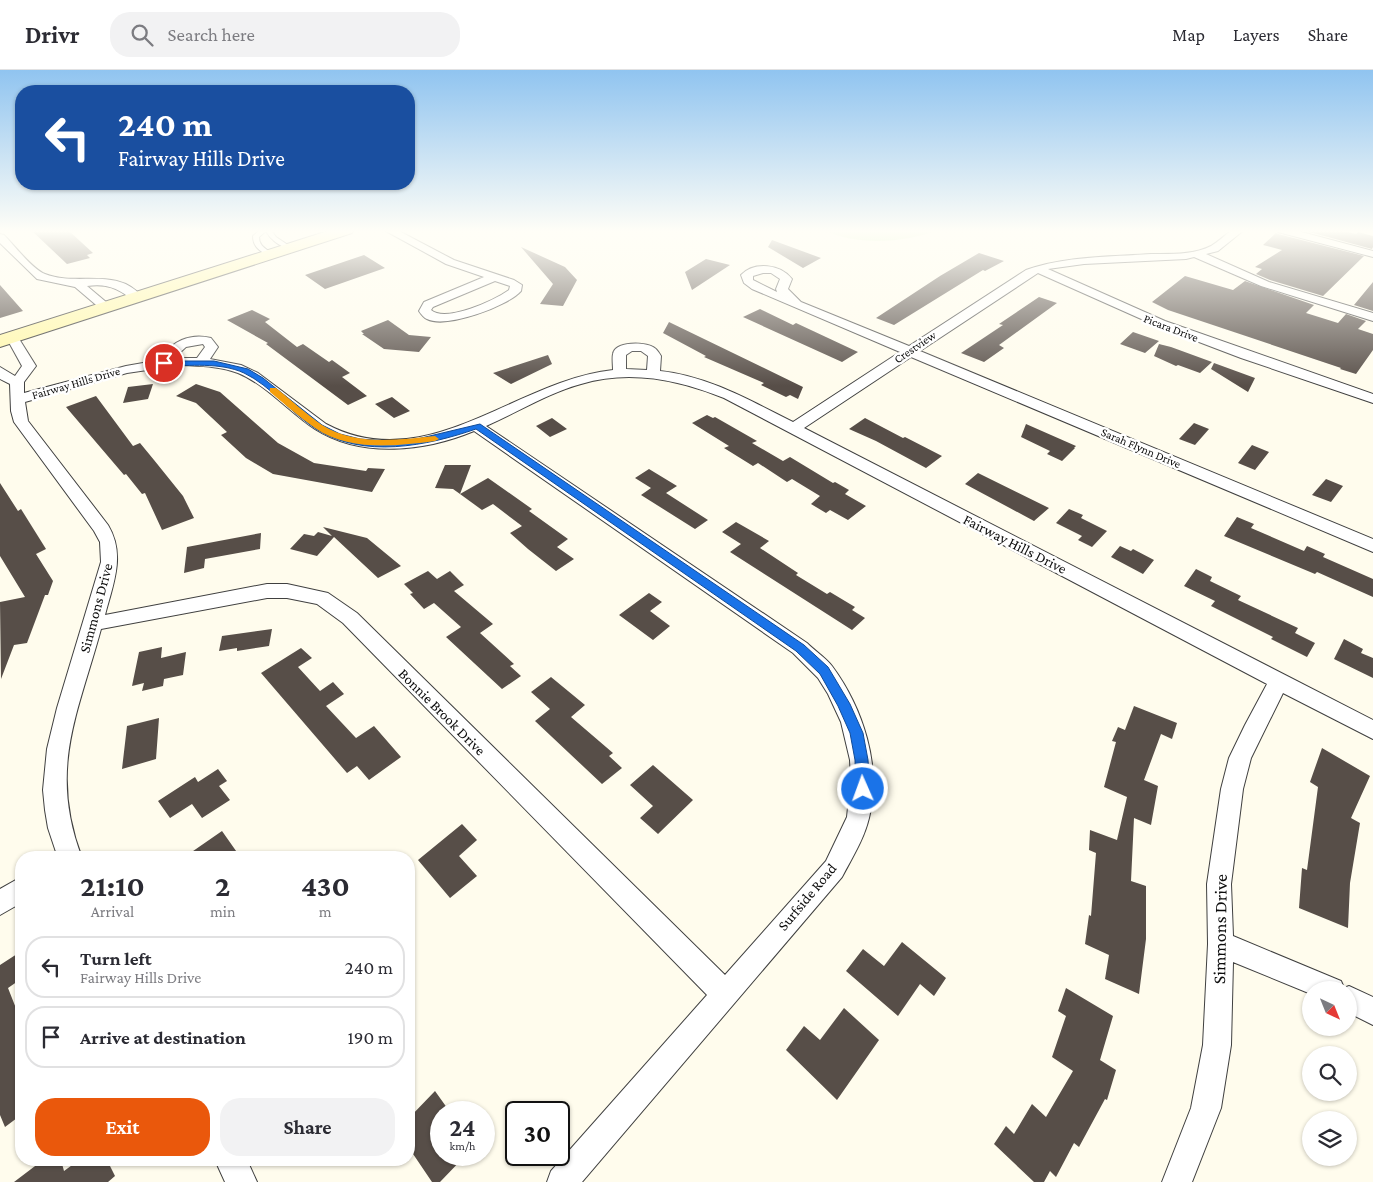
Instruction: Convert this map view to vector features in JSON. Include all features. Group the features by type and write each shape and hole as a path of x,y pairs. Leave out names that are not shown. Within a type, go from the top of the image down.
{"main road":[{"path":"6,339 187,282"}],"street":[{"path":"68,282 79,284 92,282"},
{"path":"110,282 125,288 137,298"},
{"path":"482,282 433,302 425,309 426,314 437,319 455,317 508,296 516,289 514,283 510,282"},
{"name":"Crestview","path":"793,429 1013,282"},
{"name":"Picara Drive","path":"1065,282 1167,327 1373,399"},
{"path":"1260,282 1373,318"},
{"path":"79,284 82,290 96,297 106,307"},
{"name":"Sarah Flynn Drive","path":"796,303 1373,546"},
{"path":"0,371 17,390 29,366 6,339"},
{"path":"164,363 171,350 175,347 185,342 200,340 207,341 212,347 201,362"},
{"path":"620,373 619,354 624,349 642,347 652,351 655,356 653,373"},
{"name":"Fairway Hills Drive","path":"17,390 55,391 115,372 164,363 201,362 230,366 253,375 319,427 346,439 373,443 404,443 440,438 477,426 558,387 595,376 620,373 653,373 677,377 711,387 1373,730"},
{"name":"Simmons Drive","path":"17,390 21,422 95,518 108,542 110,562 67,709 60,741 55,781 55,809 67,851"},
{"name":"Surfside Road","path":"477,426 800,648 824,671 844,704 856,733 862,760 863,789 858,817 848,844 834,869 562,1182"},
{"name":"Bonnie Brook Drive","path":"93,624 259,592 287,591 322,598 350,618 724,994"},
{"name":"Simmons Drive","path":"1177,1182 1206,1108 1217,1046 1221,944 1219,884 1232,789 1246,744 1278,681"},
{"path":"0,903 15,893"},
{"path":"1221,944 1313,981"},
{"path":"1358,1004 1373,1011"},
{"path":"233,1166 242,1182"}],"building":[{"path":"315,282 345,282 325,289"},
{"path":"551,282 576,282 563,306 540,304 553,284"},
{"path":"689,282 704,282 692,290"},
{"path":"931,282 964,282 894,325 876,318"},
{"path":"1178,282 1205,282 1233,290 1244,282 1248,282 1314,305 1306,313 1338,323 1346,314 1366,321 1358,329 1373,334 1373,350 1356,374 1168,310 1152,302"},
{"path":"1276,282 1337,282 1323,296"},
{"path":"1373,282 1373,311 1354,305"},
{"path":"0,285 23,311 0,318"},
{"path":"1039,297 1057,303 999,345 1004,348 984,362 961,353 1003,325 999,324"},
{"path":"760,309 793,325 796,323 858,352 842,362 743,317"},
{"path":"252,310 270,319 265,322 297,347 303,344 329,362 332,360 350,373 342,377 367,396 348,405 266,344 268,343 227,320"},
{"path":"388,320 409,335 431,337 419,352 384,349 362,334 364,334 361,331"},
{"path":"669,322 803,387 798,399 790,395 786,397 761,385 764,383 704,357 706,356 663,333"},
{"path":"1133,332 1159,341 1145,353 1120,344"},
{"path":"1159,344 1212,362 1200,373 1178,365 1176,366 1154,356"},
{"path":"548,355 552,364 511,384 493,373"},
{"path":"1214,363 1255,378 1248,392 1211,369"},
{"path":"153,384 148,399 123,403 128,387"},
{"path":"196,384 220,392 278,443 314,463 366,471 368,468 385,469 372,492 273,474 246,458 221,435 227,432 196,403 176,396"},
{"path":"96,396 133,446 140,443 183,496 194,518 162,530 145,493 142,494 126,474 124,475 66,407"},
{"path":"392,397 410,411 394,418 375,404"},
{"path":"707,415 715,417 757,441 752,443 783,461 790,457 833,483 835,482 849,490 845,494 866,506 848,520 830,510 826,513 811,504 820,496 792,479 787,482 758,463 753,466 724,448 729,446 692,423"},
{"path":"552,418 567,429 550,437 536,426"},
{"path":"865,418 942,456 926,468 849,429"},
{"path":"1194,423 1209,429 1195,445 1179,439"},
{"path":"1026,424 1076,446 1062,461 1047,454 1050,451 1021,437"},
{"path":"1252,445 1269,452 1255,470 1238,463"},
{"path":"445,465 471,465 460,494 453,489 435,488"},
{"path":"649,469 677,486 666,493 708,520 695,529 641,495 651,488 635,478"},
{"path":"978,473 1049,508 1034,521 965,484"},
{"path":"488,478 532,509 529,511 568,539 557,547 574,559 556,571 510,533 522,526 493,504 482,510 460,494"},
{"path":"1326,479 1343,486 1331,502 1312,495"},
{"path":"0,483 18,511 21,509 46,549 36,554 53,581 48,595 45,595 27,643 14,645 1,679 0,602 25,597 0,556"},
{"path":"1069,509 1083,515 1081,518 1107,531 1092,547 1078,540 1082,536 1056,523"},
{"path":"1237,517 1254,524 1251,528 1304,551 1307,546 1325,554 1323,557 1373,579 1373,597 1317,572 1315,574 1224,536"},
{"path":"736,522 769,541 760,548 798,573 796,575 827,594 830,592 855,607 852,610 865,618 852,630 730,552 741,544 722,532"},
{"path":"323,527 367,538 401,566 378,578 334,537 317,556 290,549 304,534 314,536 318,532 332,536"},
{"path":"261,533 260,549 205,559 204,568 184,573 187,547"},
{"path":"1120,546 1131,551 1133,549 1154,560 1143,574 1111,557"},
{"path":"1196,569 1212,577 1210,581 1241,596 1238,600 1298,628 1295,633 1315,643 1307,657 1271,639 1273,637 1211,606 1215,601 1184,586"},
{"path":"428,571 437,579 450,571 464,585 454,591 493,624 480,633 514,664 510,666 521,676 502,689 446,637 461,627 434,603 424,609 410,594 413,593 404,584"},
{"path":"649,593 662,602 650,611 670,626 653,640 619,615"},
{"path":"272,629 269,646 237,651 237,648 219,651 222,636"},
{"path":"1344,639 1363,649 1361,653 1373,658 1373,678 1334,659"},
{"path":"162,647 161,658 186,652 183,675 164,679 163,686 142,691 144,683 132,686 139,652"},
{"path":"301,648 312,658 298,667 320,691 333,682 344,694 326,706 356,738 374,726 401,757 369,780 357,766 347,773 261,673"},
{"path":"551,677 585,705 571,717 613,753 609,756 622,768 602,784 535,721 550,709 531,692"},
{"path":"1134,706 1177,723 1172,739 1161,734 1144,780 1158,786 1151,825 1134,818 1131,881 1146,886 1146,939 1139,994 1105,979 1109,955 1085,944 1089,915 1091,916 1096,853 1089,850 1090,830 1117,840 1127,797 1104,787 1116,742 1112,741 1118,727 1125,730"},
{"path":"159,718 156,759 122,769 127,726"},
{"path":"1322,748 1370,776 1351,818 1360,823 1350,883 1348,928 1299,908 1302,868 1307,870 1318,787 1310,782"},
{"path":"653,765 693,800 658,834 640,818 653,806 630,785"},
{"path":"218,769 227,781 219,786 230,800 202,818 192,804 170,818 158,801 195,777 198,782"},
{"path":"462,824 477,840 459,856 477,876 450,898 418,860"},
{"path":"222,831 236,851 193,851"},
{"path":"902,942 946,978 934,996 920,984 898,1016 846,971 863,949 884,966"},
{"path":"15,955 15,983 8,988 15,1006 15,1120 5,1127 0,1115 0,965"},
{"path":"1066,988 1113,1016 1100,1060 1116,1070 1107,1100 1105,1099 1079,1147 1074,1143 1056,1177 1050,1171 1044,1182 1034,1182 994,1144 1006,1126 1014,1134 1032,1104 1046,1117 1073,1071 1052,1057 1066,1016 1058,1011"},
{"path":"844,1008 879,1040 837,1100 786,1050 804,1026 820,1040"},
{"path":"435,1091 442,1101 430,1101 430,1166 455,1166 440,1182 432,1182 415,1157 415,1112"},
{"path":"35,1166 63,1166 64,1171 71,1166 110,1166 115,1176 108,1182 14,1182"}],"slow traffic":[{"path":"273,390 319,427 346,439 390,444 435,439"}],"route":[{"path":"164,363 214,363 245,371 260,380 319,427 337,436 360,442 390,444 417,442 448,436 477,426 800,648 824,671 844,704 856,733 862,760 863,789"}]}
